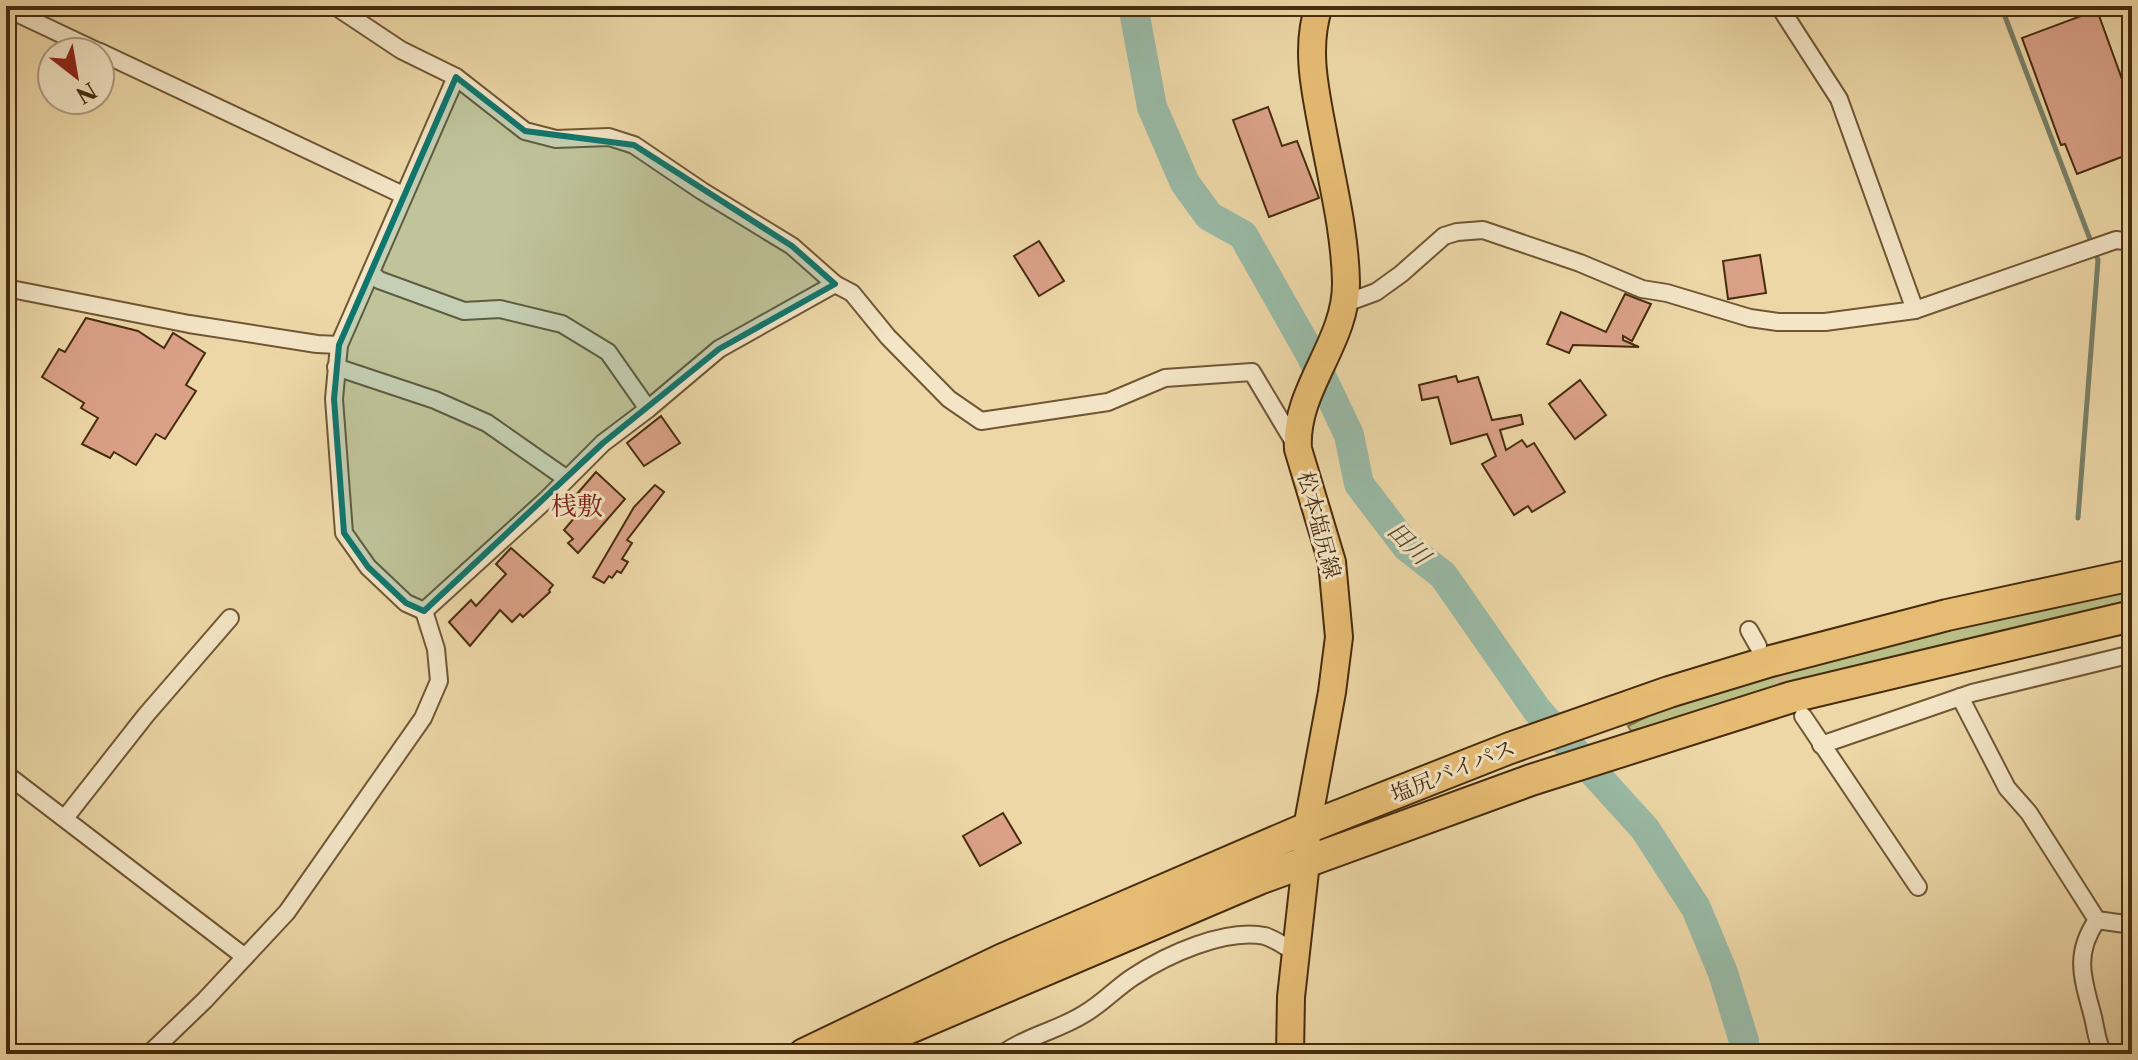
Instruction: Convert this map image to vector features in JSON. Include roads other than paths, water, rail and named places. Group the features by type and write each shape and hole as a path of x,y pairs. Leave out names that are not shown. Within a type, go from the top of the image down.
{"highway":[{"name":"塩尻バイパス","path":"804,1054 1003,959 1307,828 1510,748 1713,679 1859,637 2132,575"},
{"name":"塩尻バイパス","path":"853,1054 1171,916 1306,862 1531,780 1792,697 2132,616"}],"main road":[{"name":"松本塩尻線","path":"1290,1054 1291,997 1307,828 1337,657 1339,612 1332,562 1298,449 1297,431 1302,412 1336,338 1346,303 1344,255 1314,85 1310,45 1319,6"}],"street":[{"path":"335,6 401,50 456,77 525,131 556,139 609,137 634,145 792,246 835,284 852,293 888,337 949,399 981,421 1108,402 1165,378 1252,372 1298,449"},
{"path":"1779,6 1839,99 1915,310"},
{"path":"7,8 66,36"},
{"path":"116,60 403,195"},
{"path":"149,1054 287,912 423,718 439,681 436,649 424,611 406,603 368,567 344,533 334,399 339,345 456,77"},
{"path":"1346,303 1376,292 1444,236 1457,232 1483,230 1580,263 1642,289 1667,293 1750,318 1778,322 1825,322 1915,310 2116,240 2132,242"},
{"path":"371,273 379,280 464,311 500,309 562,324 608,352 648,409"},
{"path":"424,611 603,443 719,349 835,284"},
{"path":"6,288 189,324 339,345"},
{"path":"336,367 435,400 487,423 567,479"},
{"path":"65,818 146,715 230,618"},
{"path":"1749,630 1758,646"},
{"path":"1821,745 1960,697 2132,654"},
{"path":"1960,697 2007,788 2029,813 2097,920 2132,925"},
{"path":"1803,716 1918,887"},
{"path":"6,774 245,957"},
{"path":"2097,920 2087,935 2082,955 2082,983 2103,1054"},
{"path":"1002,1054 1021,1040 1055,1029 1086,1013 1133,977 1173,954 1233,934 1266,936 1297,953"}],"waterway":[{"name":"田川","path":"1133,6 1152,107 1185,183 1209,216 1243,235 1311,355 1349,435 1359,484 1407,547 1443,575 1537,710 1645,829 1696,908 1723,973 1744,1041 1744,1054"},
{"path":"2001,6 2098,260 2078,518"}],"tunnel":[{"path":"1765,657 1793,701"}],"district":[{"name":"桟敷","path":"577,506"}]}
